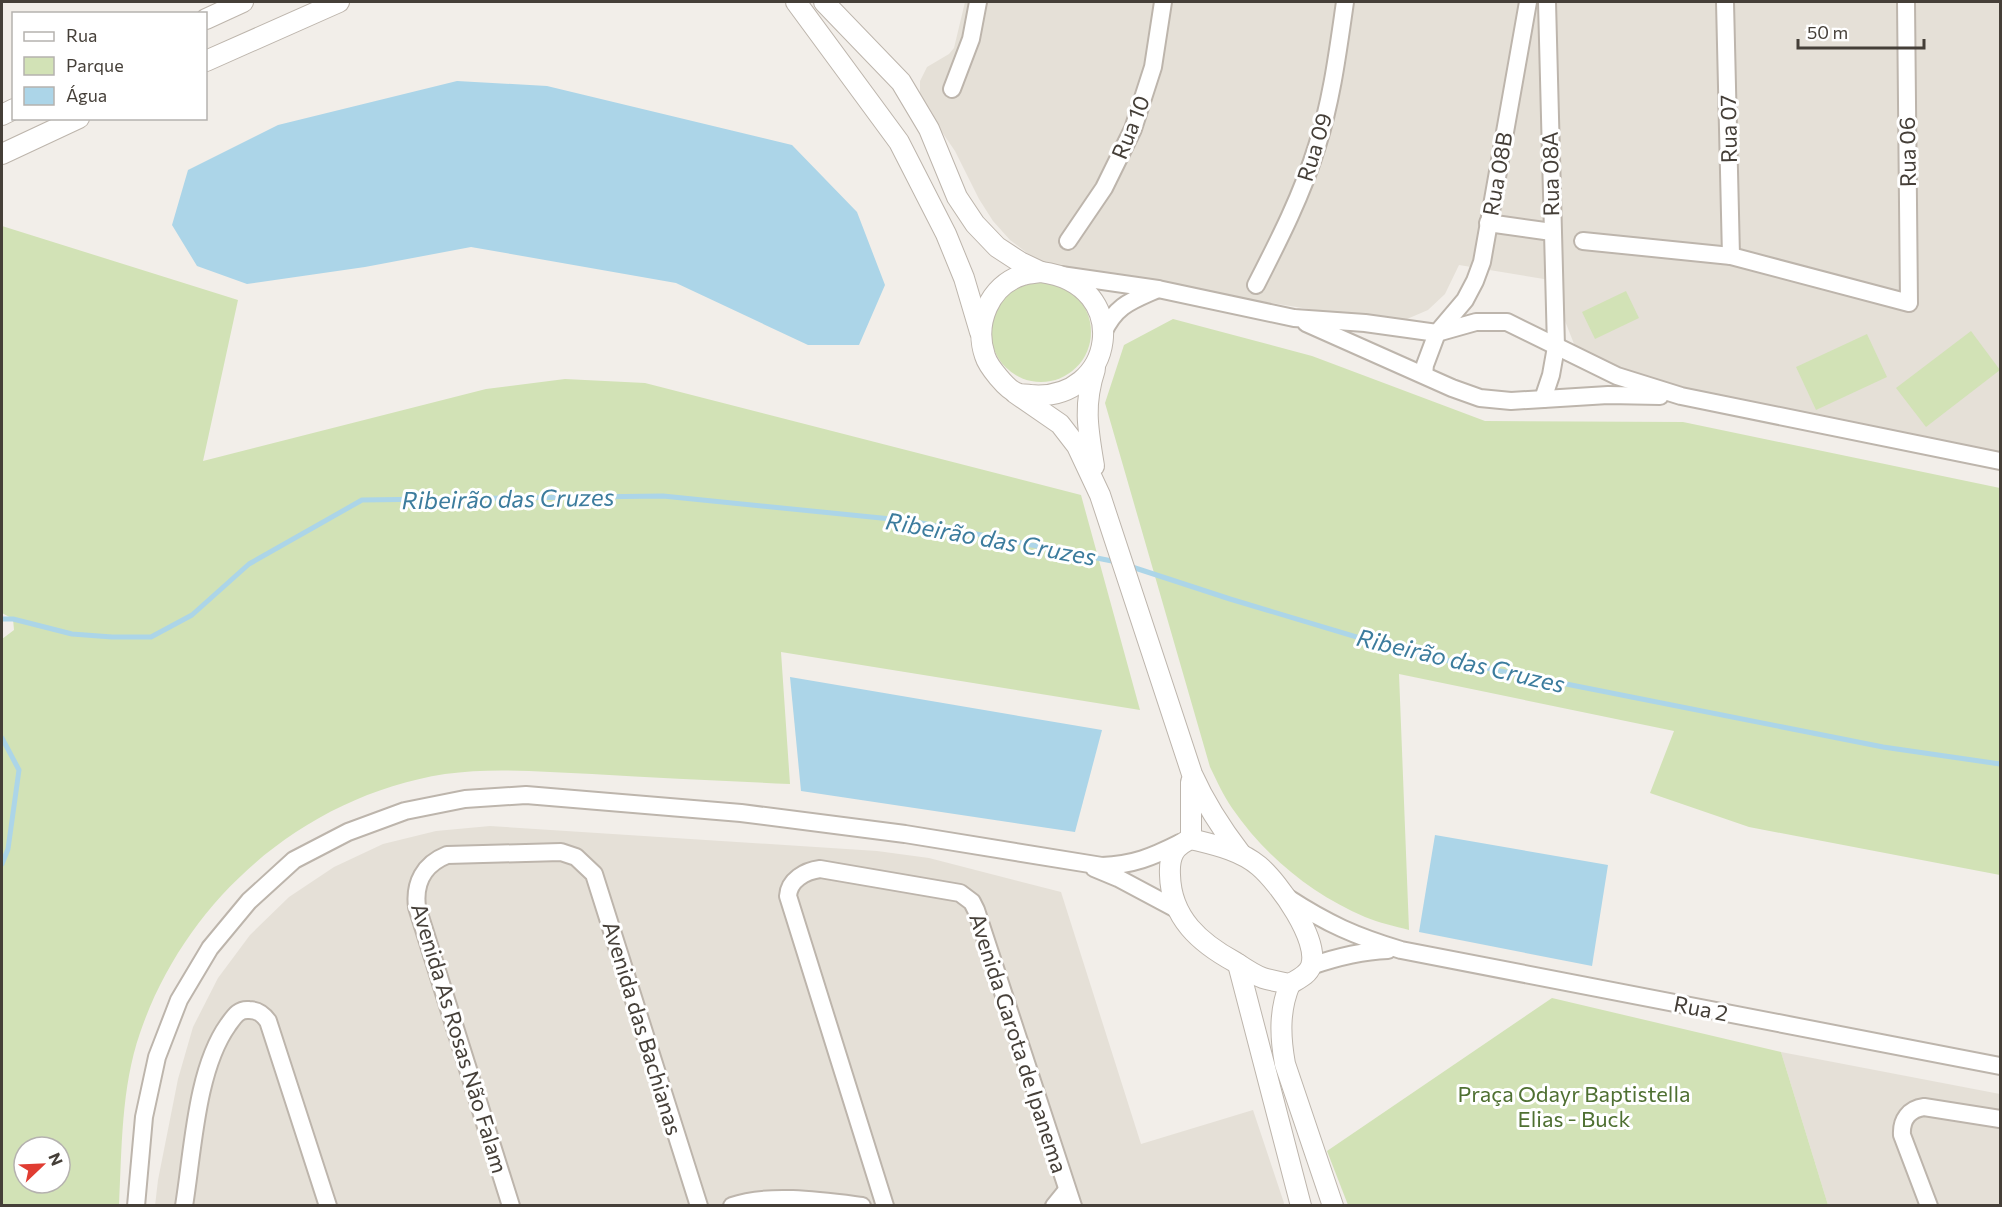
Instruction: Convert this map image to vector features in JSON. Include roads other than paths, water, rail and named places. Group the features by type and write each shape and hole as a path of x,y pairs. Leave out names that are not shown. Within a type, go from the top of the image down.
{"street":[{"path":"207,19 243,2"},
{"path":"207,61 339,2"},
{"path":"796,2 900,142 946,234 964,278 987,362 995,374 1015,393 1060,424 1077,446 1100,495 1192,774 1205,802 1241,854"},
{"path":"824,2 901,82 929,129 957,197 975,224 997,247 1020,262 1072,280 1095,302 1101,317 1103,333 1099,357 1087,396 1086,411 1100,495"},
{"path":"952,89 971,39 978,2"},
{"name":"Rua 10","path":"1068,241 1104,188 1133,129 1153,67 1162,2"},
{"name":"Rua 09","path":"1256,285 1291,217 1317,146 1335,72 1345,2"},
{"name":"Rua 08B","path":"1424,374 1437,333 1465,300 1482,262 1528,2"},
{"name":"Rua 08A","path":"1543,399 1551,375 1556,347 1551,232 1547,2"},
{"name":"Rua 07","path":"1725,2 1731,256"},
{"name":"Rua 06","path":"1731,256 1909,303 1906,2"},
{"path":"2,153 75,120"},
{"path":"1488,223 1551,232"},
{"path":"1583,241 1731,256"},
{"path":"980,334 983,315 992,298 1005,284 1022,275 1049,273 1158,289 1294,318 1437,333 1476,322 1508,322 1617,376 1682,396 2001,461"},
{"path":"1103,333 1109,321 1123,305 1158,289"},
{"path":"1294,318 1452,388 1480,398 1511,401 1608,395 1682,396"},
{"path":"1015,393 1057,394 1075,386 1089,374 1099,357"},
{"path":"1192,774 1186,841 1172,854 1170,868 1173,897 1178,910 1194,934 1215,951 1262,978 1290,984"},
{"path":"136,1206 144,1117 157,1057 179,1000 210,948 249,901 294,860 348,832 405,811 465,799 526,795 741,813 905,834 1102,866 1123,865 1149,859 1186,841 1220,846 1241,854 1260,866 1287,898 1297,913 1310,944 1311,966 1304,976 1290,984 1284,999 1281,1043 1285,1064 1333,1206"},
{"name":"Avenida As Rosas Não Falam","path":"511,1206 417,907 416,892 424,872 434,861 447,855 553,851 576,857"},
{"name":"Avenida das Bachianas","path":"576,857 589,867 597,881 699,1206"},
{"path":"1074,860 1118,878 1178,910"},
{"name":"Avenida Garota de Ipanema","path":"885,1206 788,896 791,885 810,870 820,869 960,893 969,898 976,910 1070,1198 1054,1206"},
{"name":"Rua 2","path":"1287,898 1332,925 1361,938 1401,950 2001,1066"},
{"name":"Rua 2","path":"1311,966 1353,954 1401,950"},
{"path":"1238,964 1301,1206"},
{"path":"184,1206 201,1092 207,1070 225,1030 238,1012 245,1010 257,1011 268,1021 328,1206"},
{"path":"1929,1206 1902,1135 1903,1123 1907,1116 1916,1109 1924,1107 2001,1119"},
{"path":"732,1206 748,1200 817,1201 862,1206"}],"water":[{"path":"457,81 547,86 792,145 857,212 885,285 859,345 808,345 676,283 471,247 365,267 247,284 197,266 172,225 188,170 278,125"},
{"path":"790,677 1102,730 1075,832 801,791"},
{"path":"1435,835 1608,865 1592,966 1419,932"}],"waterway":[{"name":"Ribeirão das Cruzes","path":"2,619 13,619 72,634 151,637 192,615 249,564 362,500 663,496 911,521 1117,562"},
{"name":"Ribeirão das Cruzes","path":"1129,566 1410,653 1883,747 2000,764"},
{"path":"2,738 19,770 8,849 2,864"}],"park label":[{"name":"Praça Odayr Baptistella Elias - Buck","path":"1574,1106"}]}
